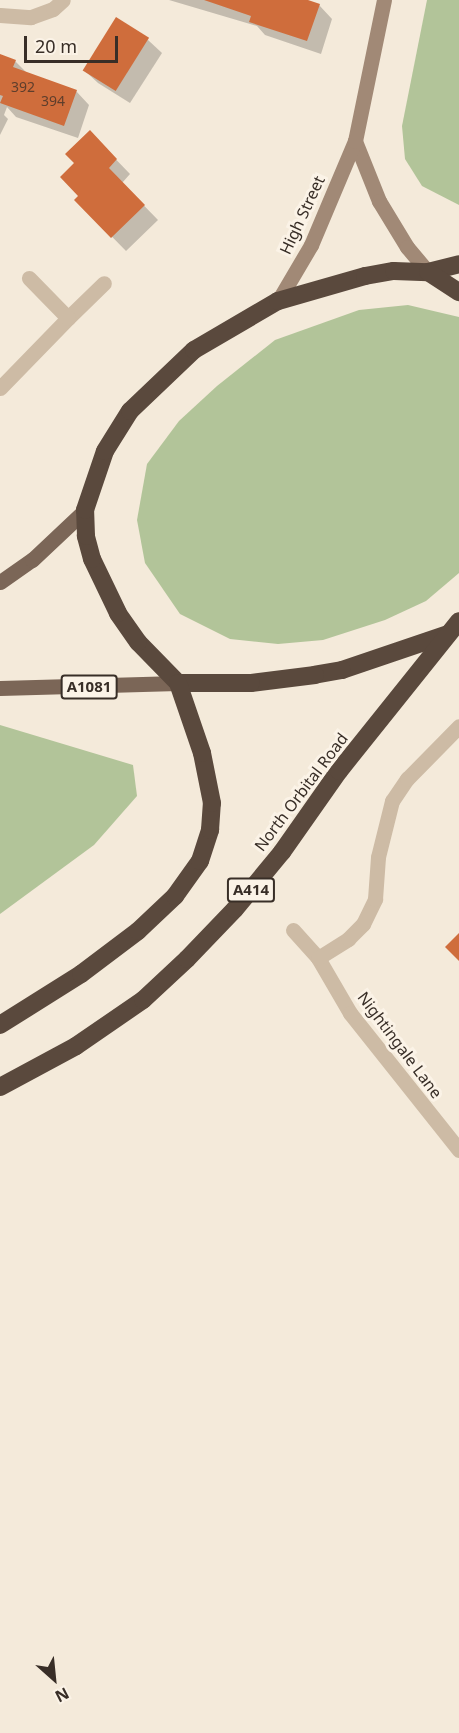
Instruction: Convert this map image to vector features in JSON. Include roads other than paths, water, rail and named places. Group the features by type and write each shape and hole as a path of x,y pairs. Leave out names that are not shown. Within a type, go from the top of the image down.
{"highway":[{"path":"0,1025 81,974 138,931 175,896 200,861 210,830 212,803 207,773 178,683 138,642 117,613 92,559 86,536 85,510 105,451 130,411 194,350 278,301 365,276 394,271 428,272 459,264"},
{"path":"428,272 459,292"},
{"path":"178,683 251,683 342,670 453,628"},
{"name":"North Orbital Road","path":"0,1087 76,1046 143,1000 187,959 235,909 275,860 339,771 453,628"}],"main road":[{"path":"0,582 32,560 85,510"},
{"name":"A1081","path":"0,688 178,683"}],"street":[{"path":"0,15 31,17 52,9 63,0"},
{"name":"High Street","path":"278,301 311,245 355,141 384,0"},
{"path":"355,141 380,201 407,247 428,272"},
{"path":"29,278 68,318"},
{"path":"0,388 104,284"},
{"path":"318,958 348,939 363,924 375,898 378,857 392,801 407,779 459,726"},
{"name":"Nightingale Lane","path":"293,930 318,958 350,1013 459,1150"}]}
